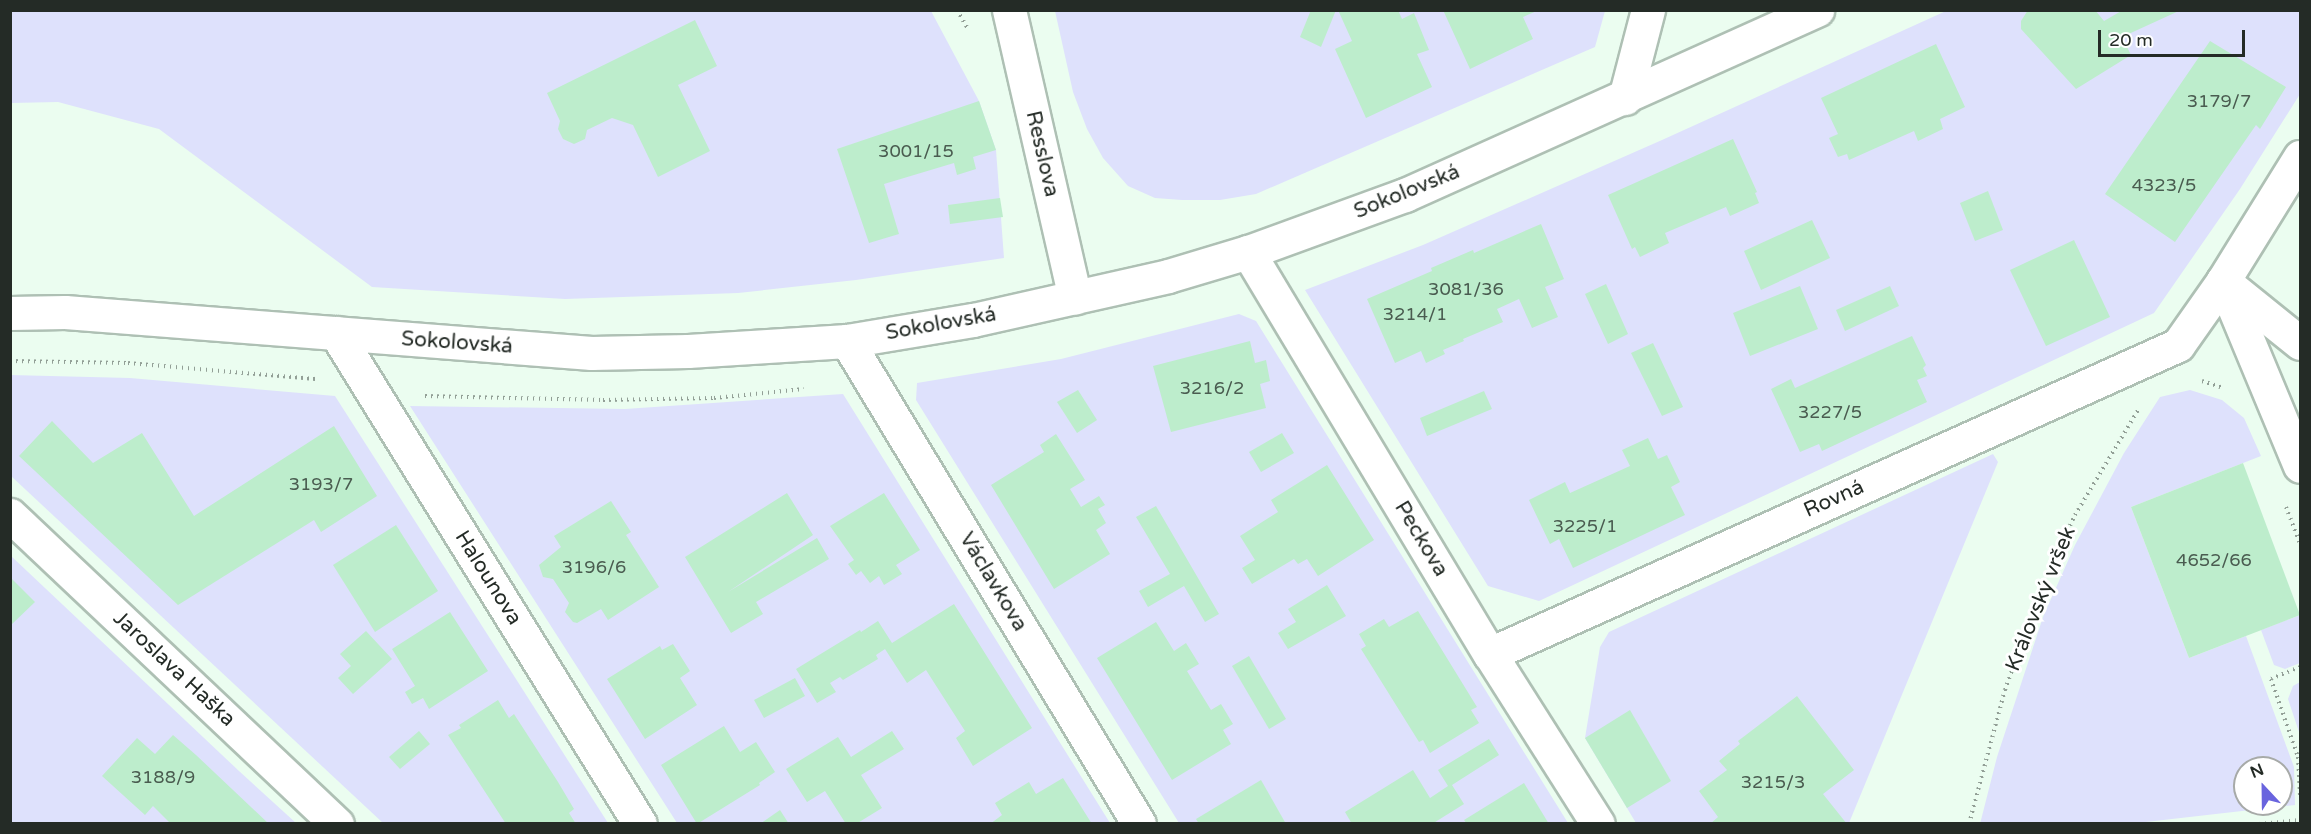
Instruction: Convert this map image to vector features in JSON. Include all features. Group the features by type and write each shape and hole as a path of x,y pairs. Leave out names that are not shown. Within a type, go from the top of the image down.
{"street":[{"name":"Resslova","path":"1009,10 1075,298"},
{"path":"1624,98 1648,10"},
{"name":"Sokolovská","path":"10,313 65,312 591,353 688,351 847,340 973,320 1168,276 1248,252 1404,195 1817,10"},
{"path":"2223,281 2301,157"},
{"name":"Peckova","path":"1248,252 1490,654 1598,824"},
{"path":"2223,281 2301,343"},
{"path":"2223,281 2301,466"},
{"name":"Rovná","path":"1490,654 2178,345 2223,281"},
{"name":"Halounova","path":"336,333 640,824"},
{"name":"Václavkova","path":"847,340 1139,824"},
{"name":"Jaroslava Haška","path":"10,515 337,824"}],"path":[{"path":"10,362 128,363 318,379"},
{"name":"Královský vršek","path":"1969,824 2005,690 2040,591 2075,515 2139,409"},
{"path":"2301,667 2271,679 2298,757 2301,796"},
{"path":"2259,824 2301,820"}],"shaded area":[{"path":"10,11 931,11 979,101 996,150 1004,258 856,280 738,293 565,299 372,287 159,129 58,102 11,103"},
{"path":"1055,11 1605,11 1595,47 1256,194 1220,200 1182,200 1155,198 1128,186 1103,158 1087,129 1073,92"},
{"path":"1946,11 2300,11 2300,94 2240,189 2154,313 1539,601 1488,586 1305,290 1423,245"},
{"path":"1239,314 1256,321 1568,823 1179,823 916,400 917,383 1061,359"},
{"path":"10,375 130,378 335,396 608,823 383,823 11,476"},
{"path":"2190,390 2222,400 2244,418 2261,456 2131,507 2189,658 2246,636 2290,756 2233,756 2233,812 2137,823 1980,824 1997,757 2043,617 2075,545 2124,453 2160,397"},
{"path":"843,394 1110,823 677,823 410,406 625,409"},
{"path":"1993,454 1998,462 1849,823 1636,823 1585,738 1600,647 1609,632"},
{"path":"10,555 239,771 296,823 11,823"},
{"path":"2300,615 2300,663 2285,669 2274,665 2261,630"},
{"path":"2300,682 2300,735 2288,699 2293,686"},
{"path":"2293,764 2294,767 2295,805 2293,805"}],"building":[{"path":"1311,10 1336,10 1321,47 1300,37"},
{"path":"1338,10 1398,10 1402,19 1414,13 1429,50 1417,54 1432,87 1366,118 1335,49 1352,41"},
{"path":"1443,10 1539,10 1523,17 1533,39 1470,69"},
{"path":"2028,10 2095,10 2104,21 2123,10 2181,10 2122,37 2131,55 2076,89 2021,29 2021,21"},
{"path":"695,20 717,66 678,85 710,151 658,177 633,125 612,118 587,130 585,139 574,144 563,139 558,129 560,121 547,93"},
{"path":"2210,41 2286,87 2260,129 2256,125 2175,242 2105,194"},
{"path":"1936,44 1965,107 1940,119 1943,129 1918,141 1914,131 1849,160 1847,154 1838,157 1829,138 1838,134 1821,98"},
{"path":"979,101 996,150 973,157 976,169 957,175 954,163 884,184 899,234 869,243 837,149"},
{"path":"1733,139 1757,192 1755,193 1759,203 1730,216 1726,207 1665,233 1669,243 1640,257 1635,247 1632,249 1608,195"},
{"path":"1988,191 2003,230 1975,241 1960,203"},
{"path":"1000,198 1003,217 950,224 948,205"},
{"path":"1812,220 1830,258 1761,290 1744,251"},
{"path":"1541,224 1564,279 1545,287 1558,317 1532,328 1519,299 1497,309 1503,322 1443,350 1445,354 1426,363 1421,351 1395,363 1367,299 1432,271 1431,268 1473,250 1474,253"},
{"path":"2074,240 2110,317 2046,346 2010,270"},
{"path":"1606,284 1628,334 1608,344 1585,294"},
{"path":"1800,286 1818,329 1750,356 1733,313"},
{"path":"1890,286 1899,306 1845,331 1836,310"},
{"path":"1912,336 1926,365 1923,368 1927,376 1917,380 1927,402 1822,451 1819,444 1800,452 1771,389 1791,379 1795,388"},
{"path":"1250,341 1255,363 1266,360 1270,381 1260,384 1266,408 1171,432 1153,366"},
{"path":"1653,343 1683,407 1662,416 1631,353"},
{"path":"1078,390 1097,420 1077,433 1057,402"},
{"path":"1484,391 1492,409 1427,436 1420,418"},
{"path":"52,421 93,463 142,433 194,516 334,426 377,496 321,532 314,520 178,605 19,456"},
{"path":"1282,433 1294,453 1261,472 1249,452"},
{"path":"1056,434 1085,480 1070,489 1081,507 1099,496 1105,505 1098,509 1106,523 1096,530 1110,554 1054,589 991,485 1044,452 1040,445"},
{"path":"1648,438 1658,459 1667,455 1680,482 1671,487 1685,515 1573,568 1559,539 1550,544 1529,500 1565,482 1570,493 1630,466 1622,450"},
{"path":"2243,463 2300,615 2189,658 2131,507"},
{"path":"1327,465 1374,540 1318,576 1307,559 1298,564 1294,559 1252,584 1242,568 1255,560 1240,536 1278,512 1271,500"},
{"path":"787,493 813,535 728,592 817,538 829,559 756,602 763,614 731,633 685,557"},
{"path":"884,493 920,550 896,565 902,574 884,585 879,576 870,583 861,571 856,575 848,564 854,560 830,526"},
{"path":"611,501 631,532 626,535 659,587 608,620 601,609 577,623 573,622 565,612 569,603 553,579 543,577 539,565 561,547 554,536"},
{"path":"1156,506 1219,614 1205,622 1184,586 1148,607 1139,591 1170,574 1136,517"},
{"path":"396,525 438,591 375,632 333,565"},
{"path":"10,577 35,602 10,626"},
{"path":"1327,585 1346,616 1288,649 1278,633 1296,622 1288,609"},
{"path":"954,604 1032,728 973,766 956,738 965,731 926,670 907,683 885,649 876,655 878,659 843,680 840,677 830,683 836,692 817,703 796,669 878,621 892,643"},
{"path":"1418,611 1477,707 1471,710 1479,723 1430,753 1423,740 1419,742 1361,649 1366,646 1359,634 1384,619 1389,627"},
{"path":"450,612 488,671 429,709 423,698 412,704 405,692 415,686 392,649"},
{"path":"1156,622 1174,651 1186,643 1199,664 1187,671 1211,710 1221,704 1233,724 1223,730 1231,744 1172,780 1097,658"},
{"path":"366,631 392,659 353,694 338,678 351,666 340,654"},
{"path":"673,644 690,671 680,678 697,705 645,739 607,679 660,646 662,650"},
{"path":"1249,656 1286,719 1269,729 1232,666"},
{"path":"795,678 805,696 764,718 754,700"},
{"path":"1797,696 1854,770 1823,794 1847,824 1710,824 1718,817 1699,791 1727,770 1719,761 1740,744 1738,741"},
{"path":"498,700 509,718 514,714 558,782 574,809 569,813 576,824 506,824 448,735 461,728 459,725"},
{"path":"1630,710 1671,781 1627,808 1585,738"},
{"path":"724,726 740,752 756,742 775,772 759,783 760,785 697,824 661,765"},
{"path":"419,731 430,744 400,769 389,757"},
{"path":"892,731 904,749 861,775 882,808 856,824 846,824 825,791 807,802 786,769 838,737 851,757"},
{"path":"173,735 269,824 171,824 153,806 145,815 102,776 137,738 155,754"},
{"path":"1489,739 1499,755 1452,785 1464,804 1432,824 1352,824 1345,812 1413,770 1430,798 1448,786 1438,770"},
{"path":"1063,778 1092,824 990,824 1002,815 995,803 1029,782 1036,794"},
{"path":"1261,780 1286,824 1199,824 1196,819"},
{"path":"1524,783 1549,824 1467,824 1464,820"},
{"path":"780,810 789,824 760,824"}]}
